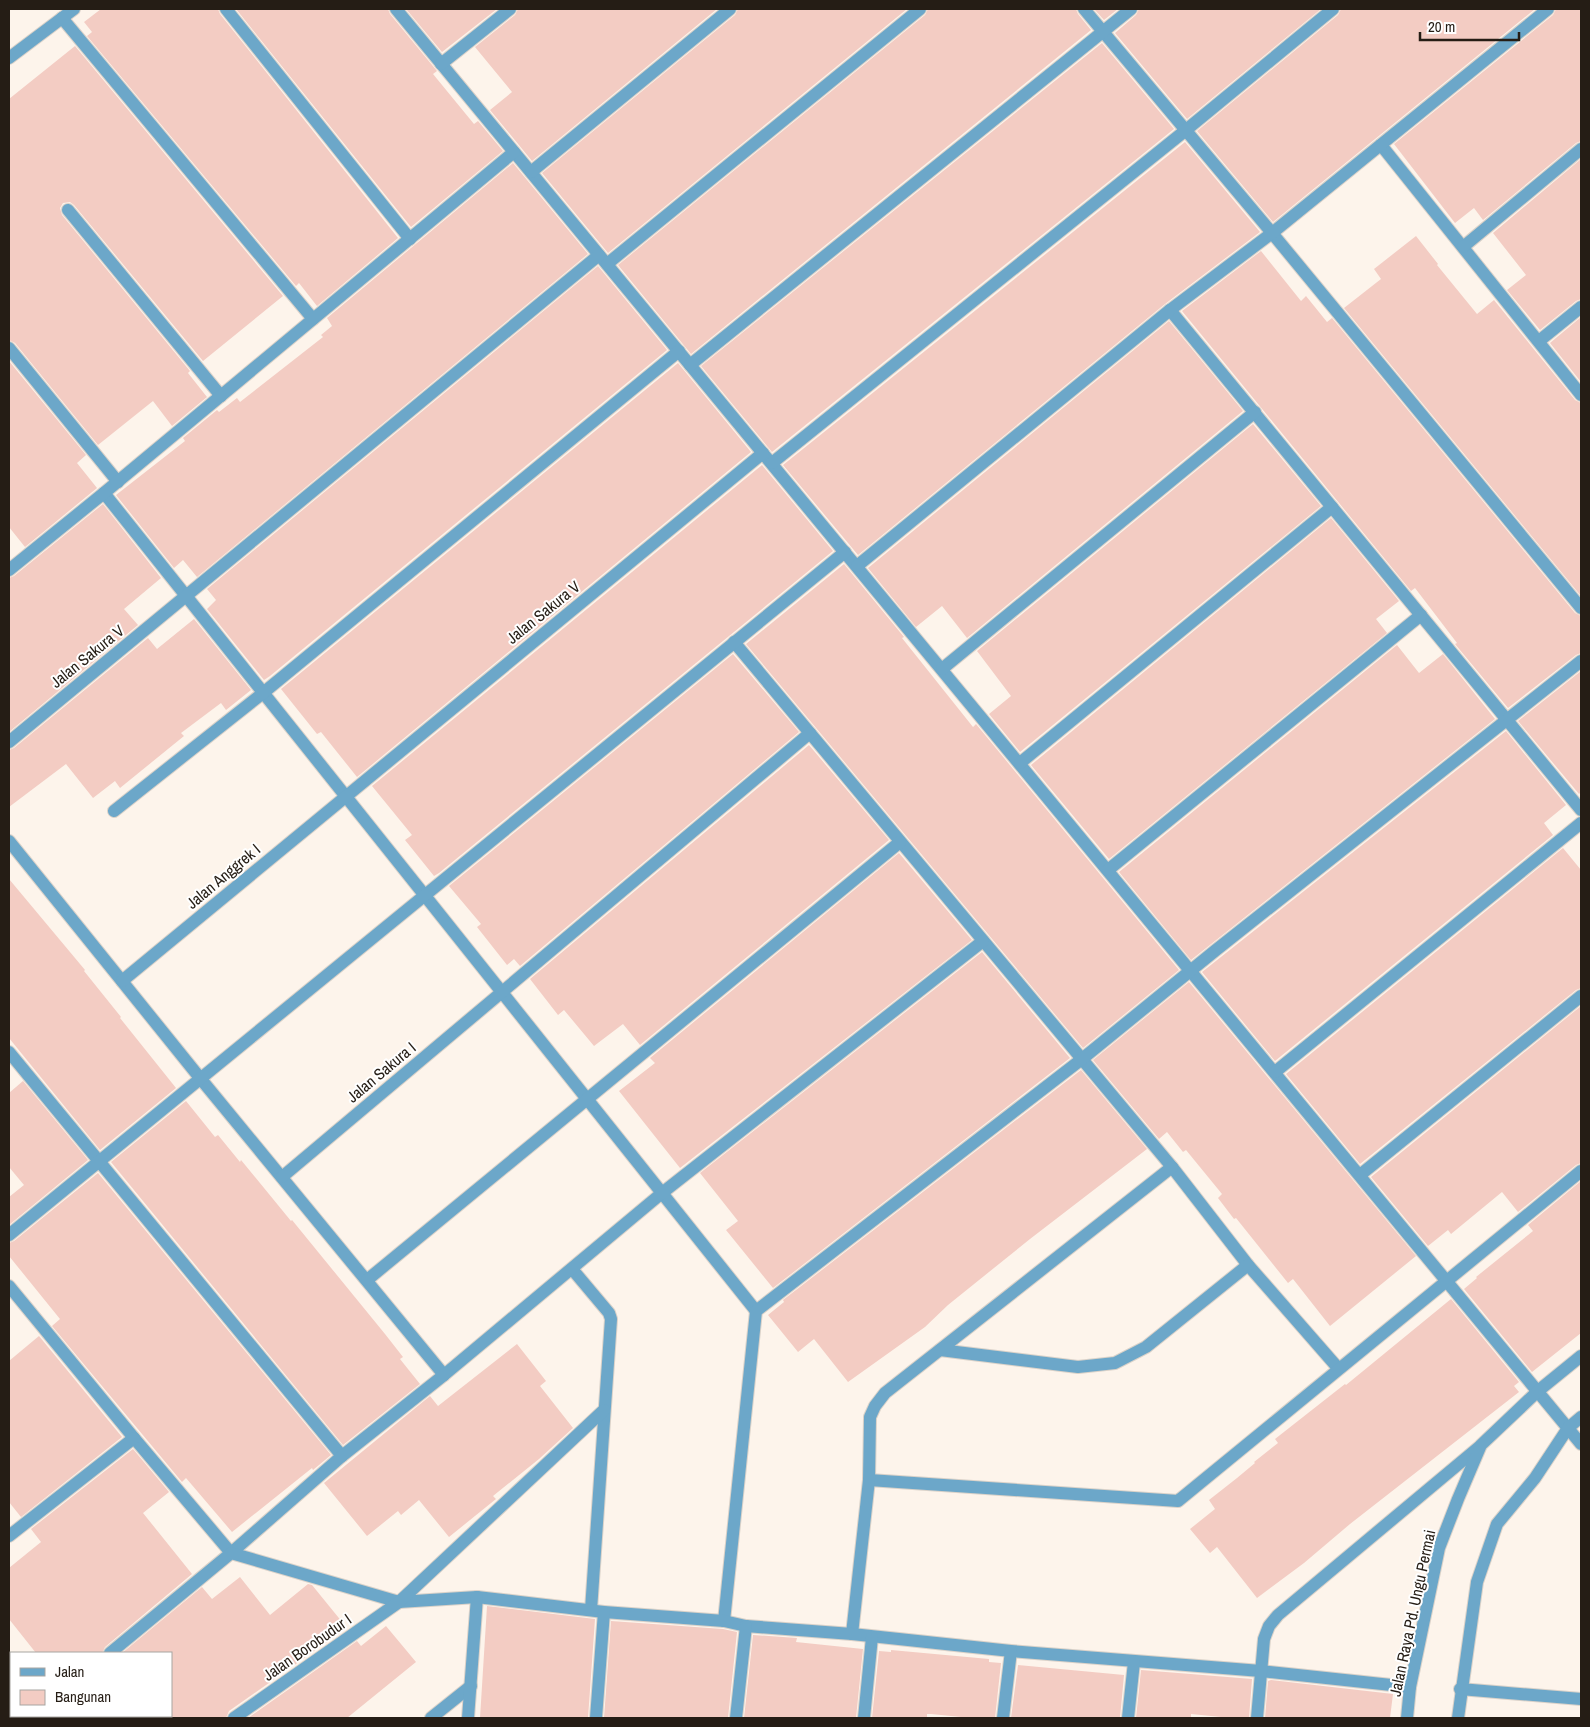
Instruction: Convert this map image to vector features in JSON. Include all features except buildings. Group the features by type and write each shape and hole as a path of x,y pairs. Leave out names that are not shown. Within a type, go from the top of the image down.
{"street":[{"path":"9,58 74,9"},
{"path":"226,9 410,239"},
{"path":"396,9 1581,1444"},
{"path":"441,64 510,9"},
{"path":"531,172 730,9"},
{"name":"Jalan Sakura V","path":"9,742 186,596 603,259 920,9"},
{"path":"1084,9 1272,233 1581,608"},
{"path":"690,365 1130,9"},
{"path":"772,463 1186,130 1332,9"},
{"path":"857,566 1170,310 1272,233 1548,9"},
{"path":"62,18 313,319"},
{"path":"1381,145 1581,395"},
{"path":"1463,247 1581,149"},
{"path":"10,567 118,482 514,152"},
{"path":"68,210 221,396"},
{"path":"1538,341 1581,307"},
{"path":"1170,310 1581,810"},
{"path":"9,348 118,482"},
{"path":"114,812 263,693 679,351"},
{"path":"942,670 1254,412"},
{"name":"Jalan Sakura V","path":"345,796 762,453"},
{"path":"104,493 756,1311 724,1621"},
{"path":"1020,763 1332,507"},
{"path":"9,1235 845,552"},
{"path":"1108,870 1421,615"},
{"path":"734,642 1172,1167 1248,1265 1338,1368"},
{"path":"756,1311 1082,1059 1191,970 1581,661"},
{"name":"Jalan Sakura I","path":"282,1177 810,733"},
{"name":"Jalan Anggrek I","path":"122,981 345,796"},
{"path":"1275,1072 1581,823"},
{"path":"9,841 200,1078 444,1375"},
{"path":"367,1280 900,842"},
{"path":"111,1652 231,1553 342,1456 444,1375 662,1193 983,941"},
{"path":"1360,1175 1581,996"},
{"path":"9,1052 342,1456"},
{"path":"852,1634 869,1480 870,1417 875,1406 885,1393 1172,1167"},
{"path":"869,1480 1178,1501 1338,1368 1448,1281 1581,1171"},
{"path":"940,1350 1078,1367 1115,1363 1146,1347 1248,1265"},
{"path":"572,1269 609,1313 611,1319 591,1610"},
{"path":"9,1286 231,1553 399,1602 477,1597 604,1612 724,1621 746,1626 852,1634 1134,1662 1261,1671 1410,1687"},
{"name":"Jalan Raya Pd. Ungu Permai","path":"1407,1718 1410,1687 1439,1548 1481,1445 1538,1391 1581,1356"},
{"name":"Jalan Borobudur I","path":"234,1718 399,1602 604,1410"},
{"path":"1458,1718 1460,1689 1477,1582 1497,1524 1535,1478 1568,1428 1581,1417"},
{"path":"11,1530 134,1438"},
{"path":"1257,1718 1264,1639 1269,1626 1278,1615 1481,1445"},
{"path":"468,1718 477,1597"},
{"path":"596,1718 604,1612"},
{"path":"736,1718 746,1626"},
{"path":"864,1718 872,1637"},
{"path":"1003,1718 1011,1651"},
{"path":"1128,1718 1134,1662"},
{"path":"431,1718 471,1686"},
{"path":"1460,1689 1581,1699"}]}
